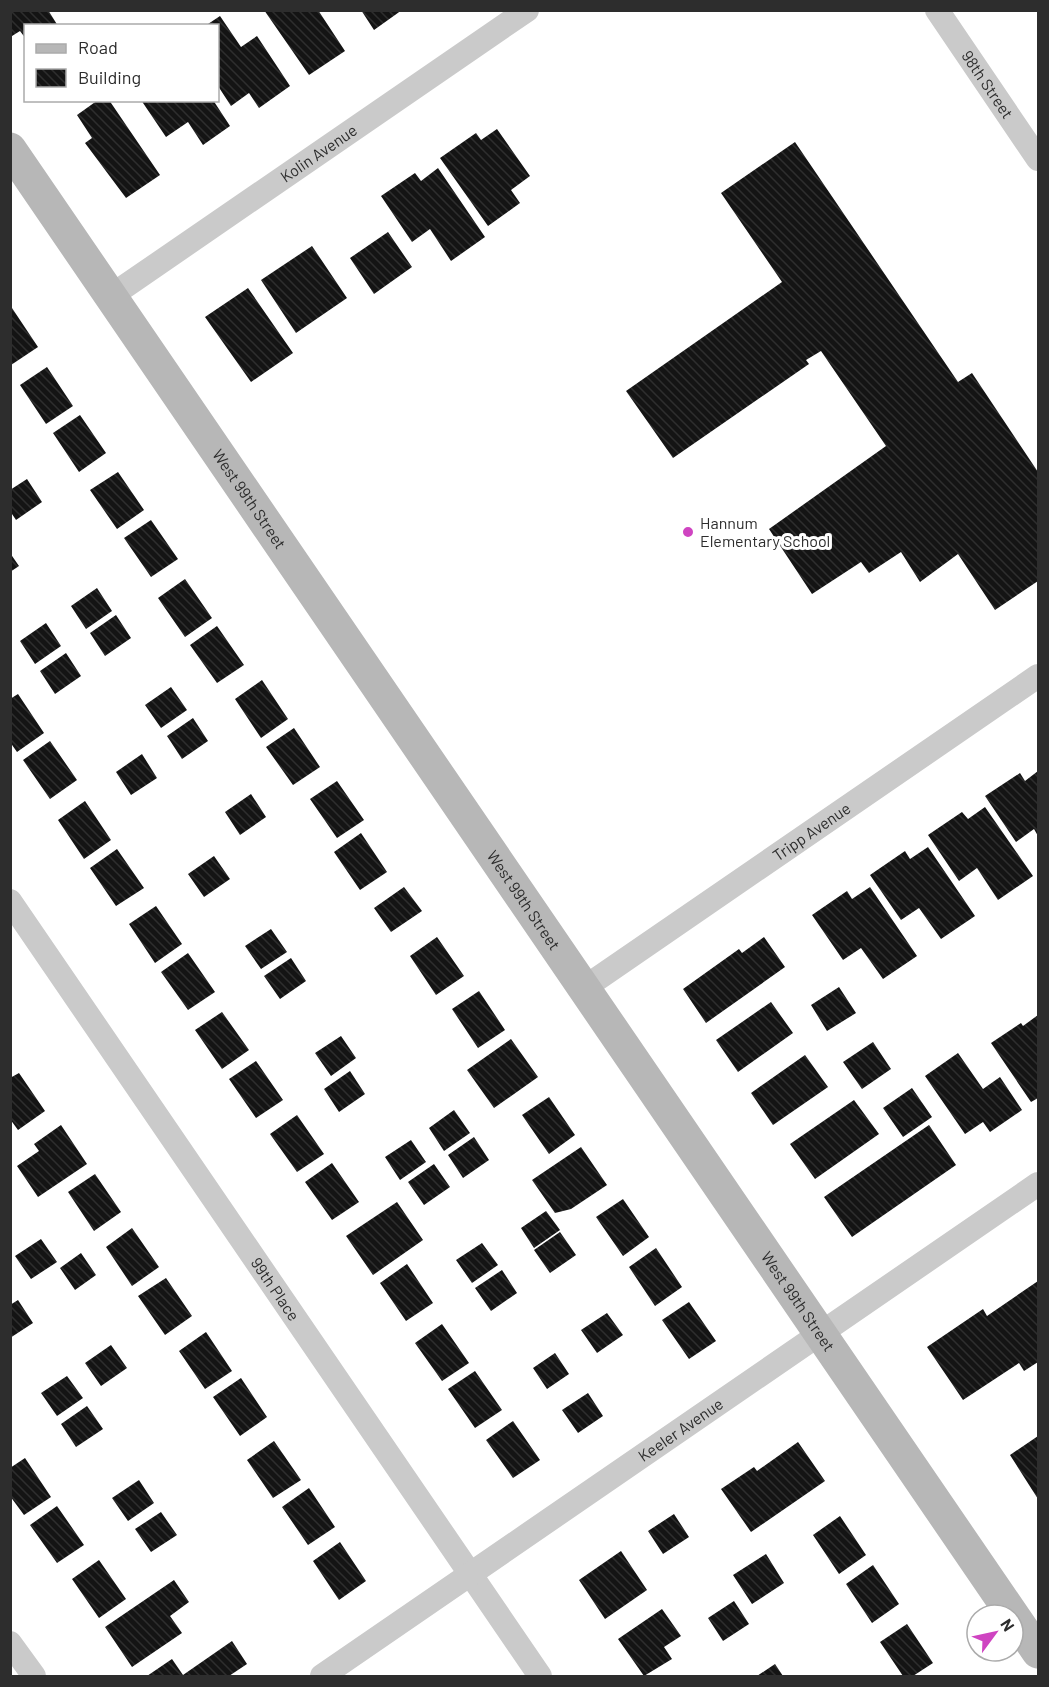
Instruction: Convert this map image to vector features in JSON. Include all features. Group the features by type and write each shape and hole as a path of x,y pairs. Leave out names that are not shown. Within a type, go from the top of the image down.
{"street":[{"name":"Kolin Avenue","path":"111,296 527,10"},
{"name":"98th Street","path":"937,10 1038,159"},
{"name":"West 99th Street","path":"10,149 1038,1652"},
{"name":"Tripp Avenue","path":"584,988 1038,676"},
{"name":"99th Place","path":"10,901 540,1677"},
{"name":"Keeler Avenue","path":"322,1677 1038,1184"},
{"path":"10,1643 34,1677"}],"building":[{"path":"10,10 48,10 57,24 24,24 24,36 20,31 12,36"},
{"path":"264,10 318,10 345,51 309,75"},
{"path":"361,10 402,10 374,30"},
{"path":"220,16 241,47 257,36 290,86 259,108 249,93 231,106 219,88 219,24 208,24"},
{"path":"95,102 110,102 160,175 126,198 85,143 92,138 77,115"},
{"path":"142,102 214,102 230,126 203,145 188,122 166,137"},
{"path":"497,129 530,176 511,190 520,203 488,226 440,158 476,133 481,140"},
{"path":"795,142 958,382 972,373 1038,472 1038,581 995,610 958,554 920,582 901,552 869,573 861,562 812,594 769,529 886,446 821,351 806,360 809,364 673,458 626,391 782,282 721,193"},
{"path":"438,168 485,237 451,261 430,229 412,242 381,196 415,173 421,181"},
{"path":"388,232 412,267 374,294 350,258"},
{"path":"312,246 347,298 296,333 261,280"},
{"path":"248,288 293,353 251,382 205,317"},
{"path":"12,308 38,347 11,365 10,309"},
{"path":"47,367 73,406 46,424 20,385"},
{"path":"80,415 106,453 79,472 53,433"},
{"path":"118,472 144,510 117,529 90,490"},
{"path":"27,479 42,502 16,520 10,511 10,490"},
{"path":"151,520 178,559 151,577 124,538"},
{"path":"10,553 19,566 10,572"},
{"path":"185,579 212,618 185,637 158,598"},
{"path":"97,588 112,611 86,629 71,606"},
{"path":"116,615 131,638 105,656 90,633"},
{"path":"46,623 61,646 35,664 20,641"},
{"path":"217,626 244,665 217,683 190,645"},
{"path":"66,653 81,676 55,694 40,671"},
{"path":"262,680 288,719 261,738 235,699"},
{"path":"171,687 187,710 161,728 145,705"},
{"path":"18,694 44,733 17,752 10,742 10,699"},
{"path":"193,718 208,741 182,759 167,736"},
{"path":"294,728 320,767 293,785 266,747"},
{"path":"50,741 77,780 50,799 23,760"},
{"path":"142,754 157,778 131,795 116,772"},
{"path":"1038,771 1038,836 1034,829 1016,842 985,796 1020,773 1025,781"},
{"path":"337,781 364,820 337,838 310,799"},
{"path":"251,794 266,817 240,835 225,812"},
{"path":"85,801 111,840 84,859 58,820"},
{"path":"985,807 1033,876 998,900 977,868 959,881 928,835 962,812 968,819"},
{"path":"361,833 387,872 360,890 334,852"},
{"path":"928,847 975,916 941,939 919,908 901,920 870,875 905,851 910,859"},
{"path":"117,849 144,888 116,906 90,868"},
{"path":"214,856 230,879 204,897 188,874"},
{"path":"404,887 422,911 391,932 374,908"},
{"path":"870,887 917,956 883,979 861,948 843,960 812,915 847,891 852,899"},
{"path":"156,906 182,944 155,963 129,924"},
{"path":"271,929 287,952 261,969 245,946"},
{"path":"437,937 464,976 436,995 410,956"},
{"path":"764,937 785,967 706,1023 683,989 739,949 742,953"},
{"path":"188,953 215,992 188,1010 161,972"},
{"path":"291,958 306,981 280,999 264,976"},
{"path":"839,987 856,1013 827,1031 811,1005"},
{"path":"479,991 505,1030 478,1048 452,1009"},
{"path":"771,1002 793,1033 738,1072 716,1040"},
{"path":"222,1012 249,1050 222,1069 195,1030"},
{"path":"1038,1015 1038,1098 1031,1102 991,1043 1021,1023 1023,1026"},
{"path":"341,1036 356,1058 331,1076 315,1053"},
{"path":"511,1039 538,1077 494,1108 467,1070"},
{"path":"873,1042 891,1069 862,1089 843,1062"},
{"path":"958,1053 983,1089 1000,1077 1022,1110 990,1132 983,1122 965,1134 925,1076"},
{"path":"805,1055 828,1087 773,1125 751,1093"},
{"path":"256,1061 283,1100 256,1118 229,1079"},
{"path":"350,1071 365,1094 339,1112 324,1089"},
{"path":"19,1073 45,1111 18,1130 10,1119 10,1078"},
{"path":"912,1088 932,1117 903,1137 883,1108"},
{"path":"549,1097 575,1135 549,1154 522,1115"},
{"path":"854,1100 879,1134 815,1179 790,1144"},
{"path":"454,1110 470,1133 444,1151 429,1128"},
{"path":"297,1115 324,1154 297,1172 270,1134"},
{"path":"61,1125 87,1164 38,1197 17,1166 39,1151 34,1144"},
{"path":"929,1125 956,1165 852,1237 824,1197"},
{"path":"474,1137 489,1160 463,1178 448,1155"},
{"path":"411,1140 426,1162 400,1180 385,1157"},
{"path":"581,1147 607,1185 571,1209 555,1213 532,1180"},
{"path":"332,1163 359,1202 332,1220 305,1182"},
{"path":"434,1164 450,1187 424,1205 408,1182"},
{"path":"95,1174 121,1212 94,1231 68,1192"},
{"path":"623,1199 649,1237 623,1256 596,1217"},
{"path":"397,1202 423,1240 373,1275 346,1236"},
{"path":"546,1211 560,1230 534,1248 521,1228"},
{"path":"132,1228 159,1267 132,1286 106,1247"},
{"path":"560,1232 576,1255 550,1273 534,1250"},
{"path":"41,1239 57,1262 31,1279 15,1256"},
{"path":"482,1243 498,1265 472,1283 456,1260"},
{"path":"656,1248 682,1287 655,1306 629,1267"},
{"path":"81,1253 96,1275 75,1290 60,1268"},
{"path":"407,1264 433,1303 406,1321 380,1283"},
{"path":"502,1270 517,1293 491,1311 475,1288"},
{"path":"166,1278 192,1316 165,1335 138,1296"},
{"path":"1038,1281 1038,1362 1024,1371 1019,1363 963,1400 927,1347 983,1309 987,1316"},
{"path":"18,1300 33,1323 10,1338 10,1305"},
{"path":"689,1302 716,1341 689,1359 662,1320"},
{"path":"607,1313 623,1335 597,1353 581,1330"},
{"path":"442,1324 469,1363 442,1381 415,1343"},
{"path":"206,1332 232,1371 205,1389 179,1351"},
{"path":"111,1345 127,1368 101,1386 85,1363"},
{"path":"555,1353 569,1374 547,1389 533,1368"},
{"path":"475,1371 502,1410 475,1428 448,1389"},
{"path":"67,1376 83,1398 57,1416 41,1393"},
{"path":"241,1378 267,1417 240,1436 213,1397"},
{"path":"588,1393 603,1416 578,1433 562,1410"},
{"path":"87,1406 103,1429 76,1447 61,1424"},
{"path":"513,1421 540,1460 513,1478 486,1440"},
{"path":"1038,1436 1038,1499 1010,1455"},
{"path":"274,1441 301,1480 273,1498 247,1460"},
{"path":"798,1442 825,1481 751,1532 721,1489 754,1467 757,1471"},
{"path":"25,1458 51,1497 24,1515 10,1496 10,1468"},
{"path":"139,1480 154,1503 128,1521 112,1498"},
{"path":"309,1488 335,1527 308,1545 282,1507"},
{"path":"57,1506 84,1545 57,1563 30,1525"},
{"path":"161,1512 177,1535 151,1552 135,1529"},
{"path":"674,1514 689,1537 663,1554 648,1531"},
{"path":"840,1516 866,1555 839,1574 813,1535"},
{"path":"340,1542 366,1581 339,1600 313,1561"},
{"path":"621,1551 647,1590 605,1619 579,1580"},
{"path":"766,1554 784,1583 752,1604 733,1575"},
{"path":"99,1560 126,1599 99,1618 72,1579"},
{"path":"873,1565 899,1604 872,1623 846,1584"},
{"path":"174,1580 189,1602 170,1616 182,1633 132,1667 105,1627"},
{"path":"734,1601 749,1624 723,1641 708,1618"},
{"path":"662,1609 681,1636 664,1647 672,1659 644,1676 618,1639"},
{"path":"907,1624 933,1663 913,1676 903,1676 880,1642"},
{"path":"232,1641 247,1664 229,1676 147,1676 172,1659 183,1675"},
{"path":"775,1664 783,1676 757,1676"}],"place":[{"name":"Hannum Elementary School","path":"688,532"}]}
